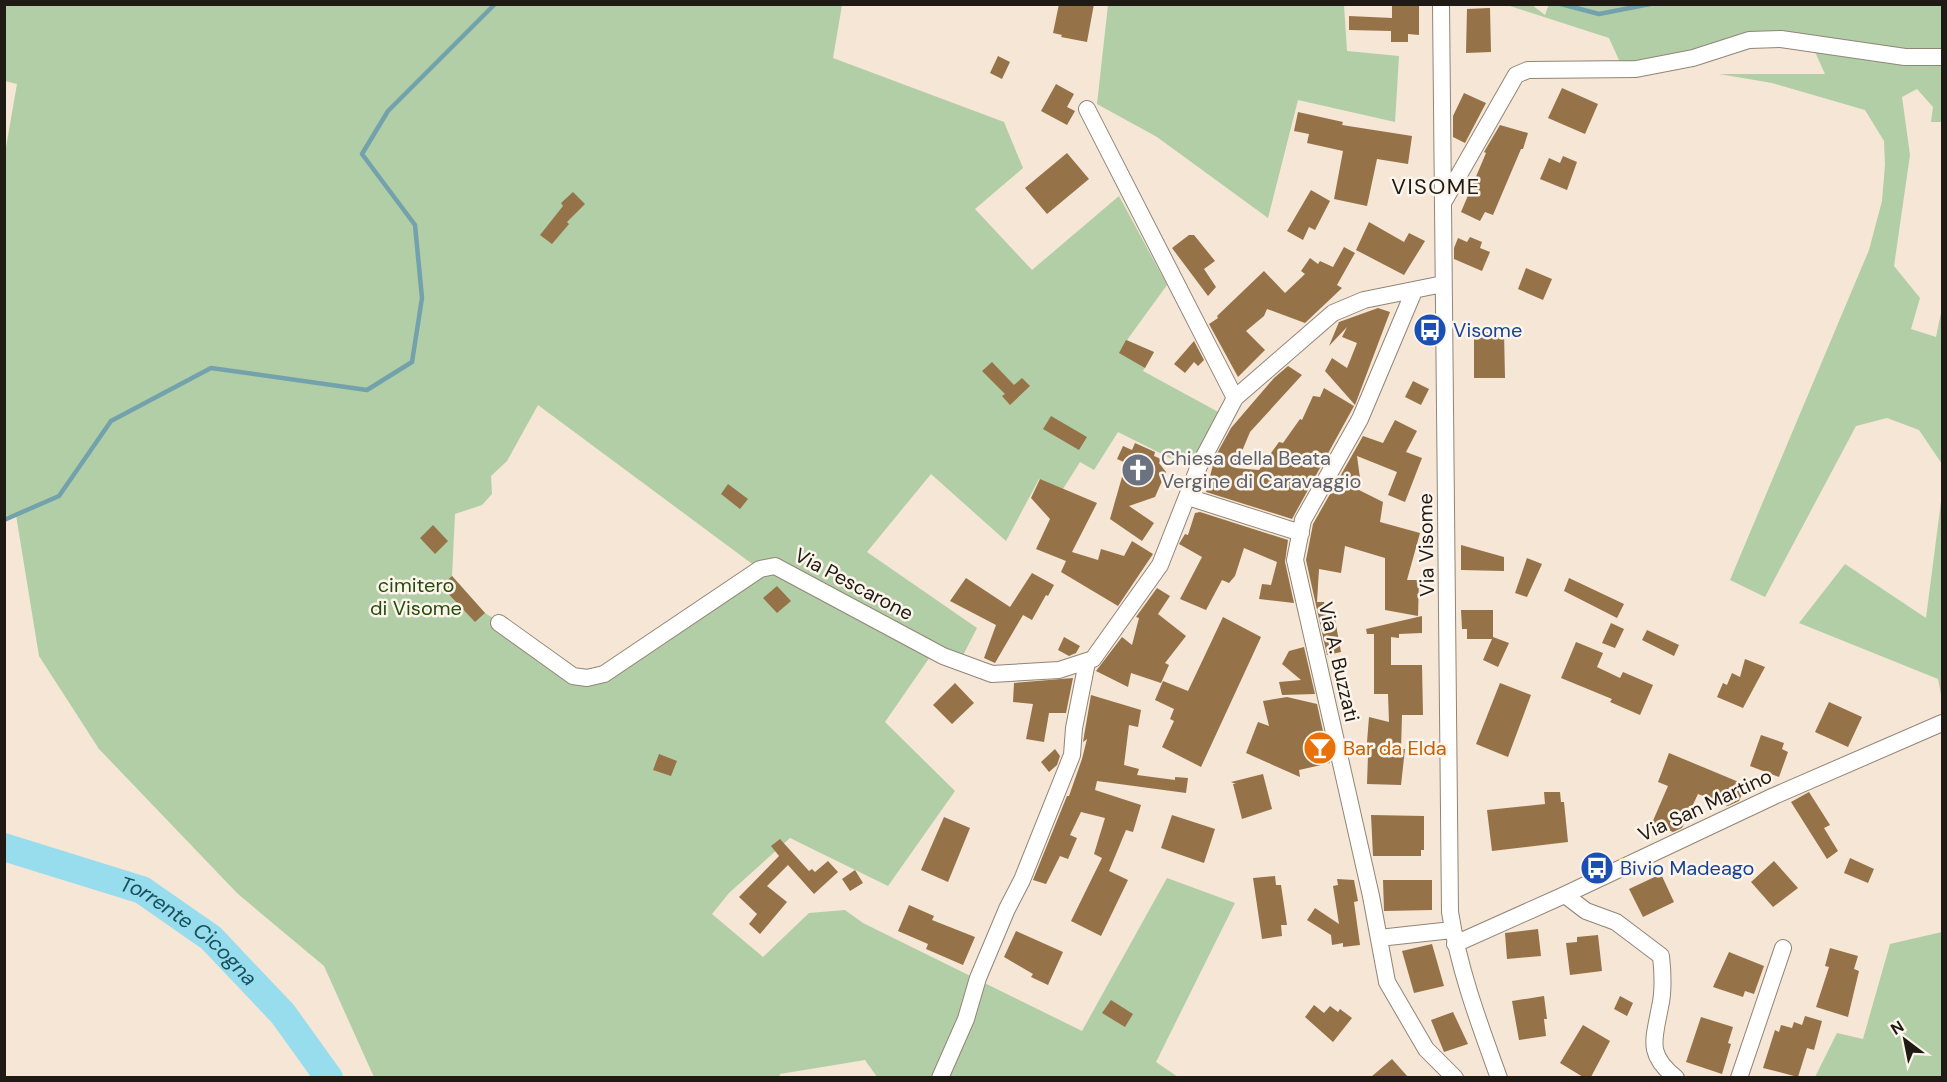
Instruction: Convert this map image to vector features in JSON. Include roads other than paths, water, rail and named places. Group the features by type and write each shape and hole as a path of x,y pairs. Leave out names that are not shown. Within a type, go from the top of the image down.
{"street":[{"name":"Via Visome","path":"1441,4 1450,912 1468,992 1499,1077"},
{"path":"1444,201 1516,75 1528,70 1636,69 1693,58 1749,40 1771,39 1905,57 1942,57"},
{"path":"1088,108 1235,398"},
{"path":"940,1077 966,1019 978,978 1007,909 1022,880 1072,755 1074,728 1087,662 1093,659 1155,574 1186,503 1199,466 1235,398 1333,313 1364,300 1443,284"},
{"name":"Via A. Buzzati","path":"1414,291 1360,419 1303,520 1295,560 1387,982 1425,1049 1455,1077"},
{"path":"1186,503 1301,532"},
{"name":"Via Pescarone","path":"499,623 573,675 595,676 604,674 760,569 775,566 943,656 992,674 1059,670 1087,662"},
{"name":"Via San Martino","path":"1379,938 1454,937 1566,895 1774,796 1942,723"},
{"path":"1566,895 1586,911 1616,922 1661,956 1664,978 1654,1032 1654,1051 1660,1065 1676,1077"},
{"path":"1739,1077 1783,948"}],"waterway":[{"path":"4,520 59,496 111,421 211,368 367,390 412,362 422,298 415,225 362,154 388,111 495,4"},
{"path":"1561,4 1599,14 1650,4"},
{"name":"Torrente Cicogna","path":"4,847 142,890 211,938 283,1014 329,1078"}],"place":[{"name":"Visome","path":"1430,330"},
{"name":"Chiesa della Beata Vergine di Caravaggio","path":"1138,470"},
{"name":"Bar da Elda","path":"1320,748"},
{"name":"Bivio Madeago","path":"1597,868"}],"district":[{"name":"VISOME","path":"1436,186"}],"park label":[{"name":"cimitero di Visome","path":"416,596"}]}
